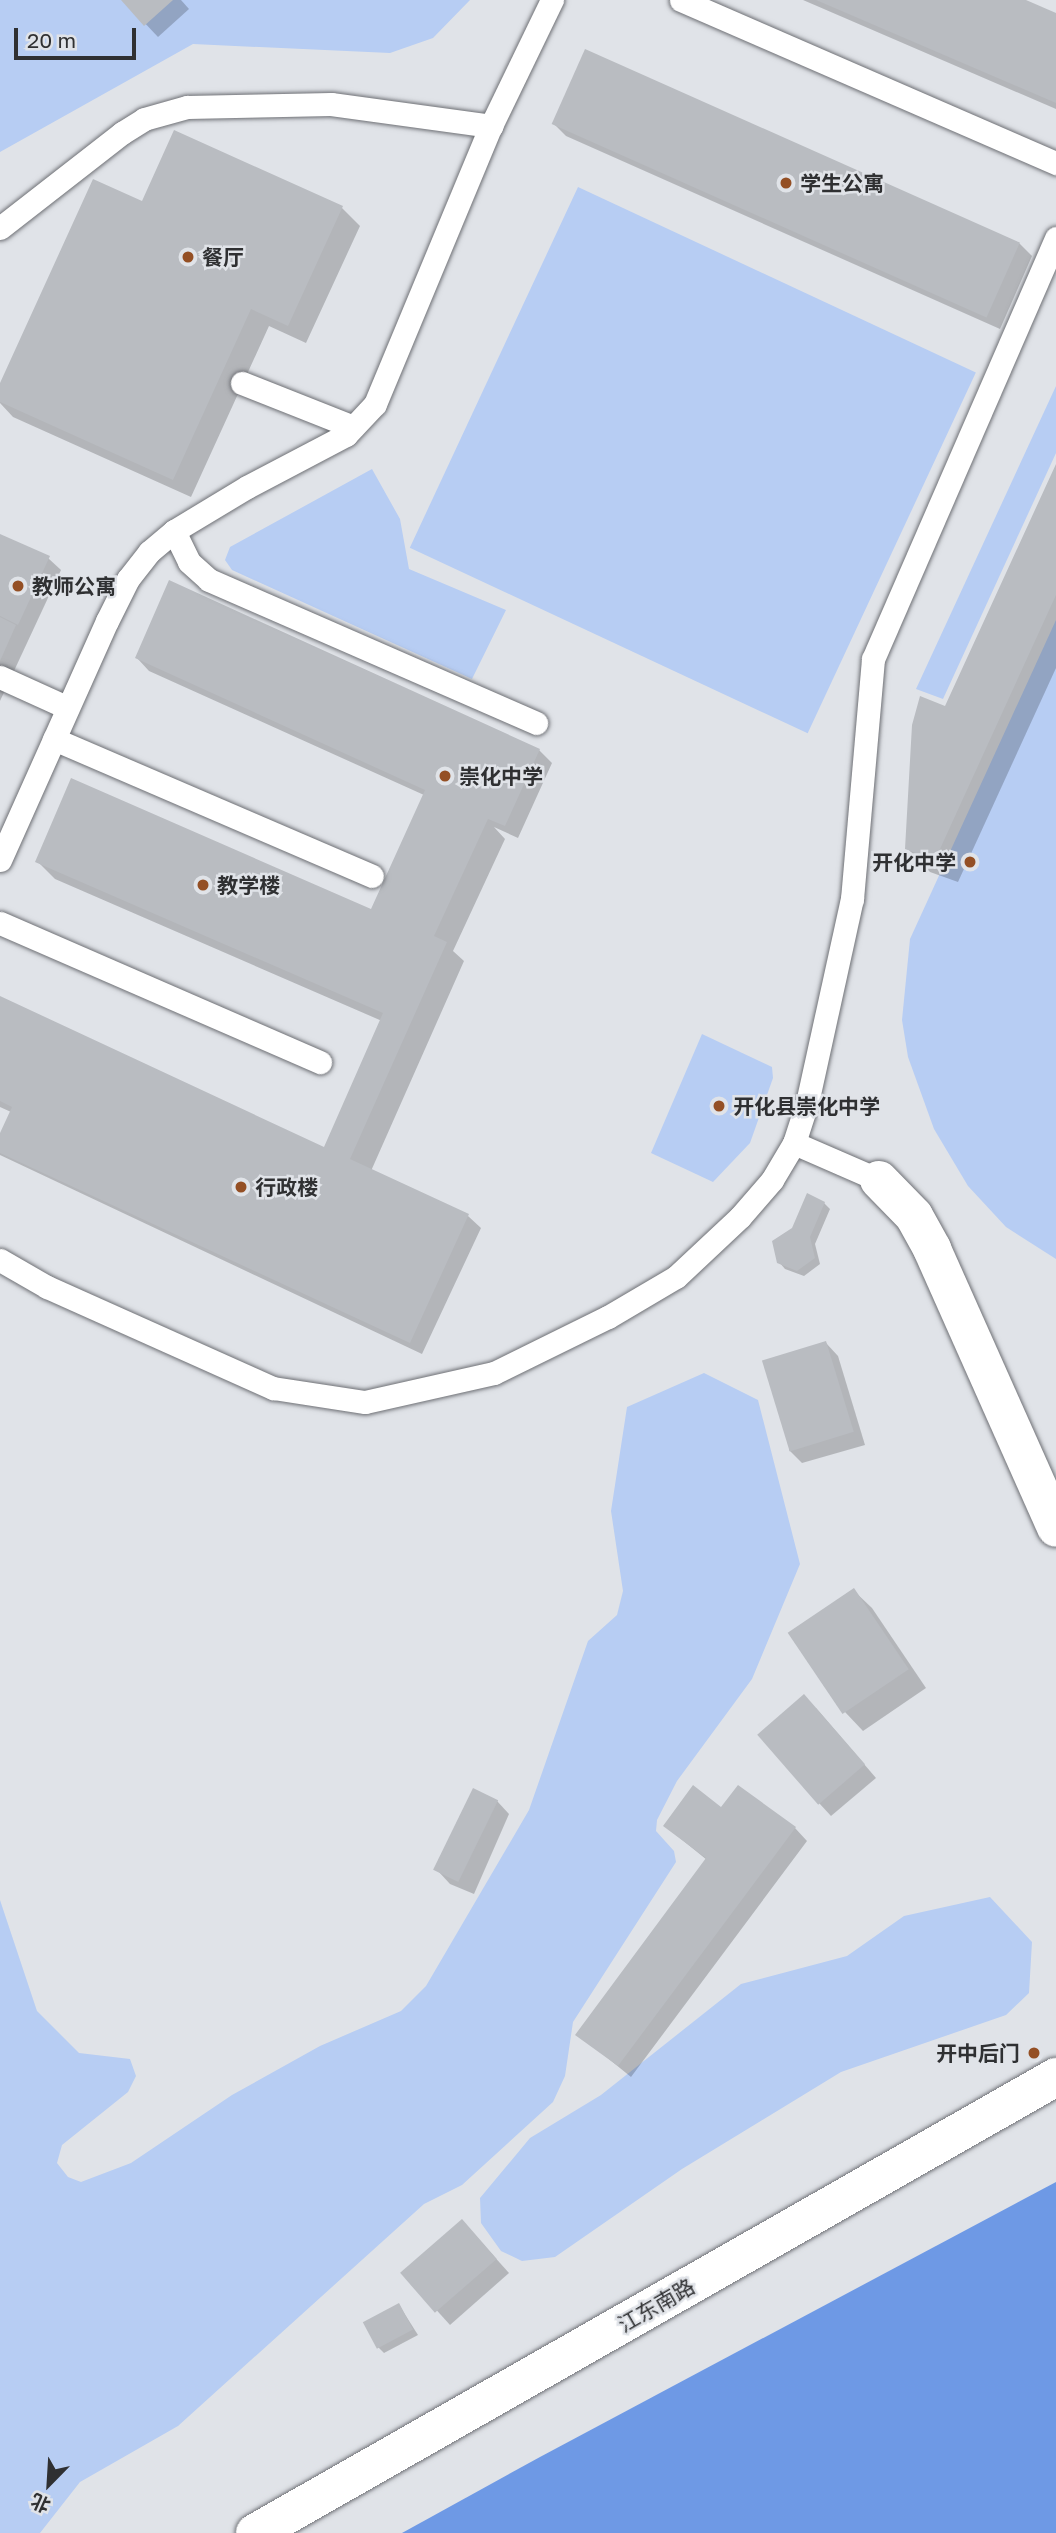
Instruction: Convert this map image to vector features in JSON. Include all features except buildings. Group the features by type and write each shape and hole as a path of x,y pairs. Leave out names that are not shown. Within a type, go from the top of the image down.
{"street":[{"path":"879,1180 914,1216 932,1249 1056,1528"},
{"name":"江东南路","path":"255,2533 1056,2077"}],"lane":[{"path":"3,847 128,579 174,531 353,427 375,404 491,126 552,0"},
{"path":"681,0 1056,163"},
{"path":"0,228 122,133 144,119 187,107 331,104 491,126"},
{"path":"0,1260 47,1287 273,1388 365,1402 494,1373 608,1317 676,1277 772,1180 794,1143 807,1103 852,899 873,659 1056,238"},
{"path":"242,383 353,427"},
{"path":"174,531 189,562 209,580 536,723"},
{"path":"0,677 66,707"},
{"path":"54,739 372,876"},
{"path":"0,923 320,1062"},
{"path":"794,1143 879,1180"}],"shaded area":[{"path":"0,0 470,0 433,38 390,53 193,44 0,152"},
{"path":"578,187 976,373 808,733 410,548"},
{"path":"1056,386 1056,453 943,699 916,689"},
{"path":"372,469 400,519 409,569 506,610 472,679 232,570 225,560 230,547"},
{"path":"1056,620 1056,1259 1006,1227 968,1186 934,1129 908,1057 902,1020 910,939"},
{"path":"702,1034 772,1067 773,1078 750,1143 713,1182 651,1153"},
{"path":"704,1373 758,1400 800,1564 752,1679 677,1781 657,1820 656,1831 674,1851 676,1862 573,2022 565,2076 553,2102 462,2185 424,2204 178,2426 80,2482 40,2533 0,2533 0,1900 37,2011 79,2053 130,2059 136,2076 128,2092 62,2145 57,2163 68,2177 81,2182 131,2163 232,2095 320,2046 401,2011 426,1986 529,1810 588,1641 617,1615 623,1591 611,1511 627,1407"},
{"path":"990,1897 1032,1942 1029,1993 1006,2015 841,2072 682,2169 555,2257 522,2261 501,2251 481,2223 480,2198 530,2138 601,2095 741,1984 847,1956 904,1916"}],"water":[{"path":"1056,2182 1056,2533 402,2533 540,2457"}],"place":[{"name":"学生公寓","path":"786,183"},
{"name":"餐厅","path":"188,257"},
{"name":"教师公寓","path":"18,586"},
{"name":"崇化中学","path":"445,776"},
{"name":"开化中学","path":"970,862"},
{"name":"教学楼","path":"203,885"},
{"name":"开化县崇化中学","path":"719,1106"},
{"name":"行政楼","path":"241,1187"},
{"name":"开中后门","path":"1034,2053"}]}
